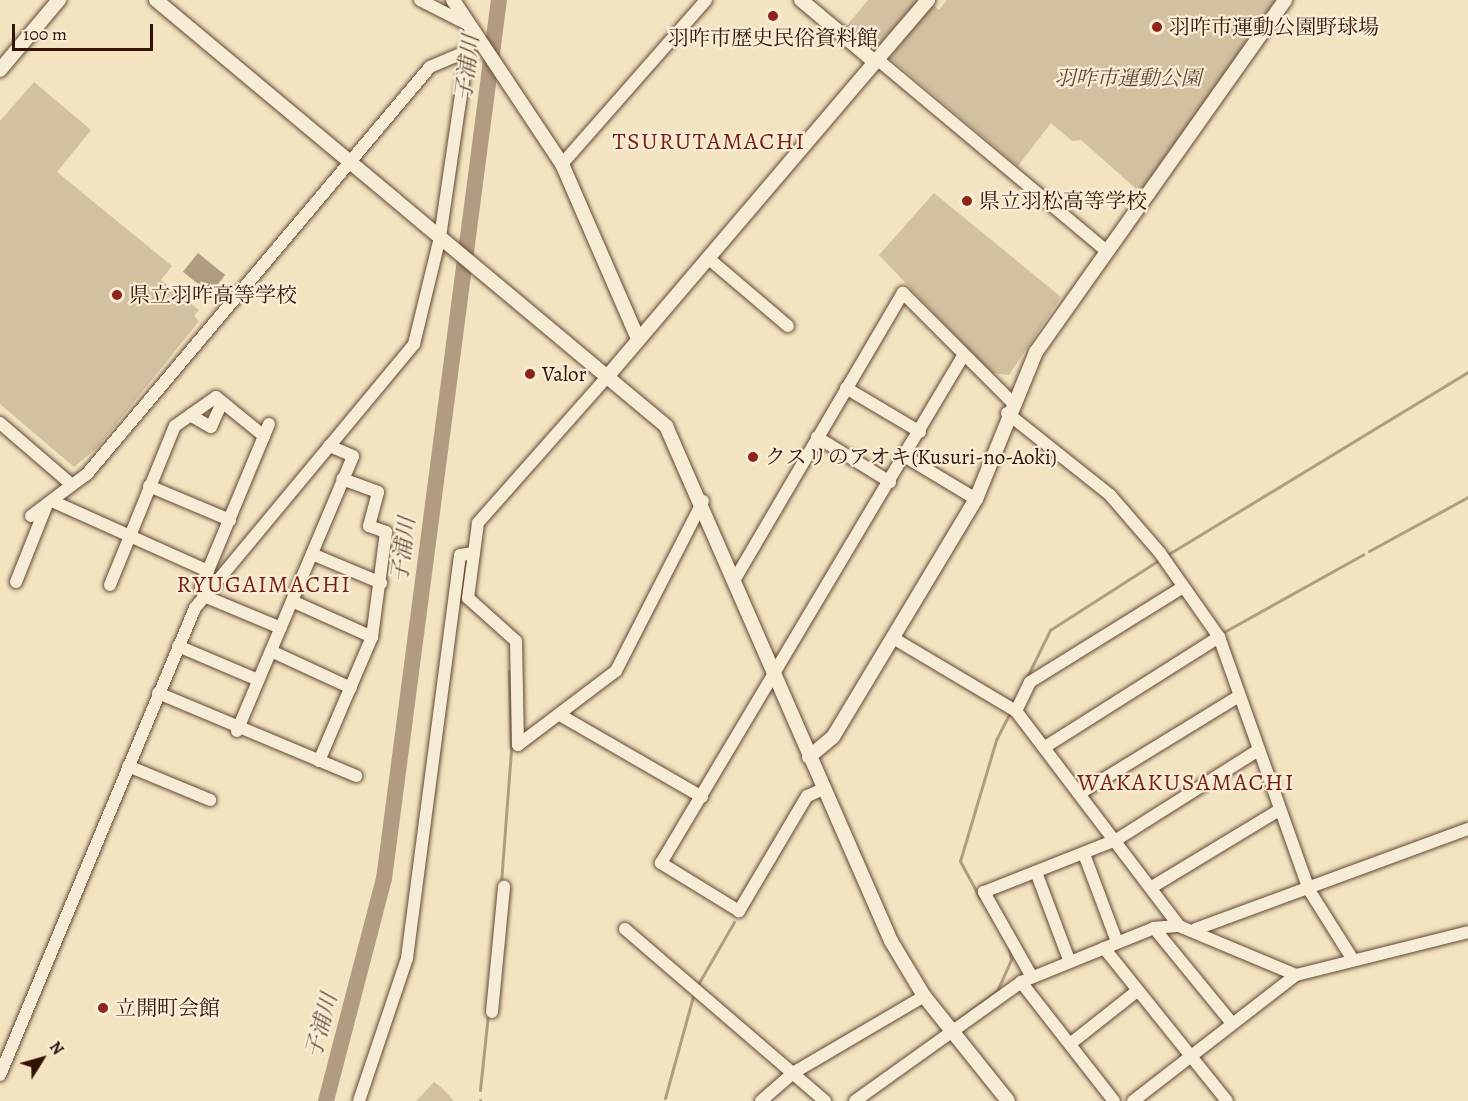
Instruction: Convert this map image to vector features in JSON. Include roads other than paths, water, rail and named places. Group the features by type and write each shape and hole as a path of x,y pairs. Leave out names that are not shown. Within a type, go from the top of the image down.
{"street":[{"path":"0,70 59,0"},
{"path":"420,0 471,26"},
{"path":"453,0 562,164 638,339"},
{"path":"562,164 706,0"},
{"path":"801,0 1107,251"},
{"path":"703,501 616,671 518,745 516,641 468,598 474,553 484,515 607,377 928,0"},
{"path":"809,757 833,737 976,499 1009,408 1036,352 1285,0"},
{"path":"164,2 352,165 666,426 703,501 822,789 891,941 924,996 1008,1101"},
{"path":"0,1074 178,646 204,596 414,344 443,240 463,53 471,26"},
{"path":"31,516 106,458 352,165 430,67 463,53"},
{"path":"708,258 788,326"},
{"path":"735,579 903,293 1009,408 1110,495 1183,587 1219,638 1257,751 1309,890 1353,960"},
{"path":"822,789 807,796 740,911 661,863 906,457 963,356"},
{"path":"846,388 920,432"},
{"path":"110,585 175,426 216,397 267,430 201,587 204,596 280,628"},
{"path":"190,415 211,427 222,402"},
{"path":"0,423 72,485"},
{"path":"817,437 890,482"},
{"path":"238,729 353,456 330,446"},
{"path":"906,457 976,499"},
{"path":"320,761 372,637 386,532 369,526 378,492 342,479"},
{"path":"149,486 230,520"},
{"path":"50,502 208,571"},
{"path":"16,582 50,502"},
{"path":"359,1101 407,958 460,555 474,553"},
{"path":"312,554 381,583"},
{"path":"1016,711 1030,682 1183,587"},
{"path":"292,601 372,637"},
{"path":"893,638 1016,711 1152,887 1179,926"},
{"path":"1045,747 1219,638"},
{"path":"178,646 258,680"},
{"path":"271,651 351,688"},
{"path":"158,693 238,729 356,776"},
{"path":"1079,794 1239,696"},
{"path":"560,715 702,797"},
{"path":"1114,1101 1070,1044 1026,980 984,892 1116,840 1257,751"},
{"path":"128,766 210,800"},
{"path":"1152,887 1279,810"},
{"path":"1196,929 1309,890 1468,829"},
{"path":"1084,854 1117,942"},
{"path":"1036,872 1069,960"},
{"path":"492,1012 504,887"},
{"path":"855,1101 1026,980 1069,960 1154,928 1179,926 1196,929 1296,975"},
{"path":"1154,928 1231,1022"},
{"path":"625,929 825,1101"},
{"path":"1133,1101 1231,1022 1296,975 1468,932"},
{"path":"1104,948 1227,1101"},
{"path":"1070,1044 1137,991"},
{"path":"761,1101 793,1072 924,996"}],"waterway":[{"name":"子浦川","path":"326,1101 384,879 499,0"},
{"path":"1167,555 1468,372"},
{"path":"1369,551 1468,497"},
{"path":"1222,633 1364,554"},
{"path":"1026,679 1050,630 1159,560"},
{"path":"501,883 511,751 509,671"},
{"path":"980,898 960,861 996,740 1009,714"},
{"path":"697,986 734,922"},
{"path":"956,1021 997,991 1011,959 1009,948"},
{"path":"665,1098 694,993"},
{"path":"480,1090 488,1014"}],"place":[{"name":"羽咋市歴史民俗資料館","path":"773,16"},
{"name":"羽咋市運動公園野球場","path":"1157,27"},
{"name":"県立羽松高等学校","path":"967,201"},
{"name":"県立羽咋高等学校","path":"117,295"},
{"name":"Valor","path":"530,374"},
{"name":"クスリのアオキ(Kusuri-no-Aoki)","path":"753,457"},
{"name":"立開町会館","path":"103,1008"}],"district":[{"name":"TSURUTAMACHI","path":"709,142"},
{"name":"RYUGAIMACHI","path":"264,585"},
{"name":"WAKAKUSAMACHI","path":"1186,783"}],"park label":[{"name":"羽咋市運動公園","path":"1128,78"}]}
